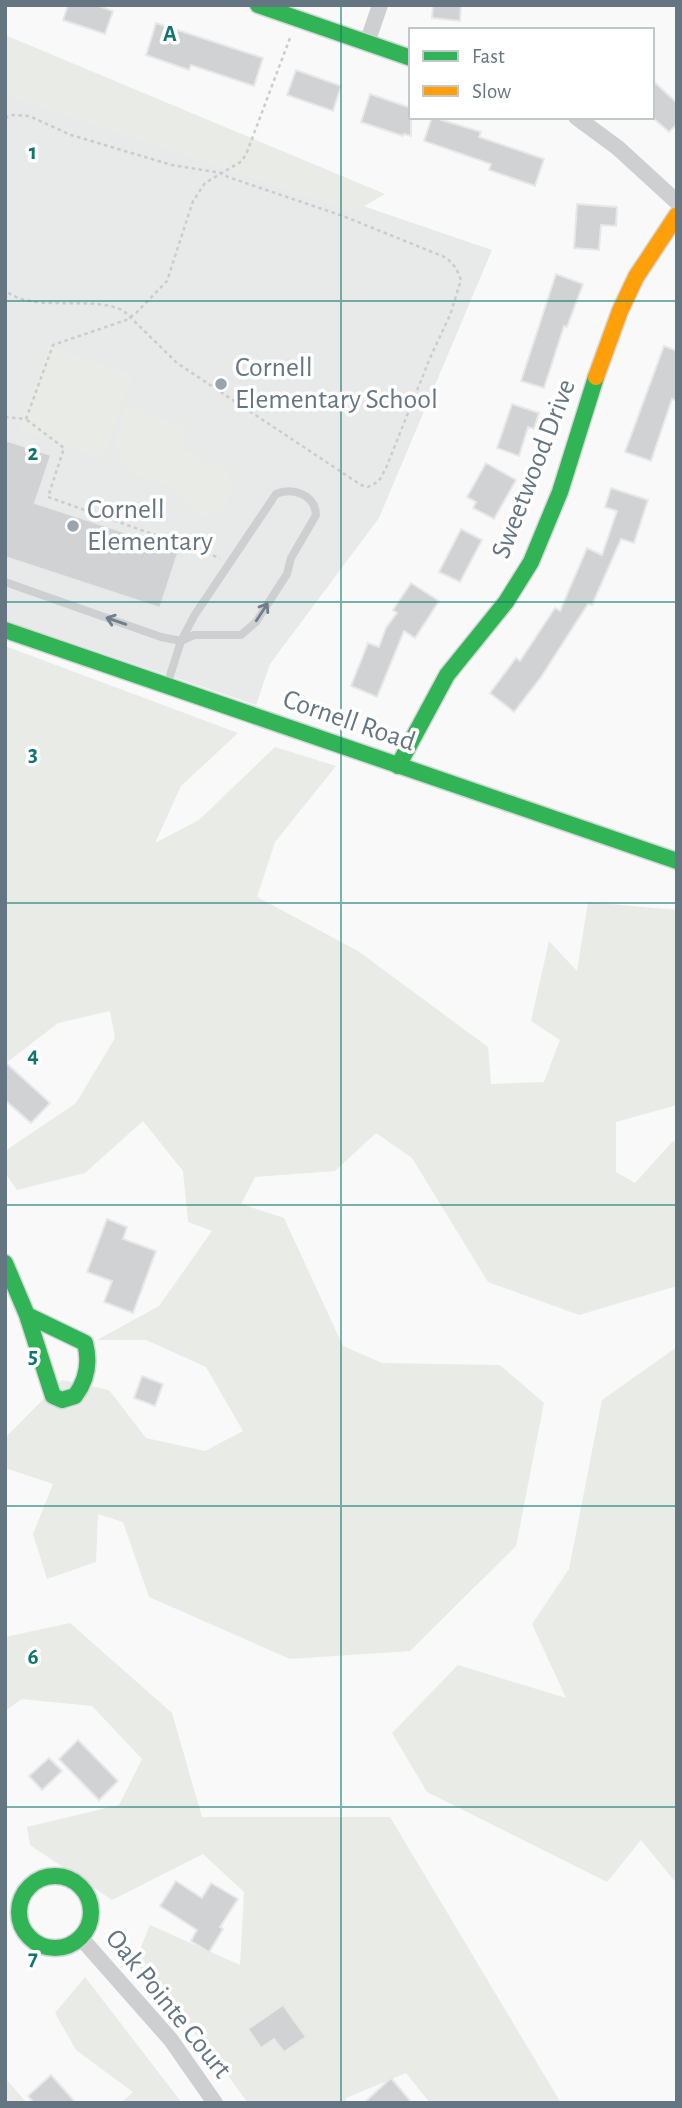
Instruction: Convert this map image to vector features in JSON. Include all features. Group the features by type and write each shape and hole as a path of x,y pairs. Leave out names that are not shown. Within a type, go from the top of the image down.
{"street":[{"path":"258,5 409,57"},
{"path":"367,43 380,5"},
{"path":"579,119 618,148 677,202"},
{"name":"Sweetwood Drive","path":"398,766 431,700 531,563 557,498 626,299 636,276 677,215"},
{"name":"Cornell Road","path":"5,630 677,861"},
{"path":"5,1264 27,1315 53,1396 62,1400 75,1396 82,1386 88,1366 89,1357 85,1343 27,1315"},
{"name":"Oak Pointe Court","path":"50,1877 69,1879 77,1883 89,1898 91,1907 89,1926 80,1938 70,1946 61,1948 42,1946 27,1935 20,1918 20,1908 27,1891 41,1879 50,1877"},
{"name":"Oak Pointe Court","path":"80,1938 171,2039 215,2103"}],"lane":[{"path":"5,582 161,637 181,641 194,635 241,635 256,622 287,574 291,558 316,515 316,509 308,499 295,490 276,494 194,616 181,641 167,685"}],"path":[{"path":"26,419 53,345 130,317 167,281 194,201 205,183 242,161 247,152 290,38"},
{"path":"5,118 13,115 29,116 72,135 172,165 221,173 343,216 447,258 456,268 461,280 450,316 430,358 386,468 379,481 368,487 361,485 177,363 130,317 114,306 46,302 10,294 5,290"},
{"path":"5,418 26,419 64,449 48,497 220,558"}],"shaded area":[{"path":"5,35 385,194 354,212 5,95"},
{"name":"Cornell Elementary School","path":"5,84 492,250 379,518 270,664 256,705 5,620"},
{"path":"48,346 133,375 103,459 19,429"},
{"path":"125,407 140,407 143,414 182,425 185,430 183,449 213,466 220,463 236,484 222,509 204,520 178,490 145,479 124,467 115,444"},
{"path":"5,646 238,733 181,786 155,843 199,820 275,747 336,766 275,842 257,897 358,951 488,1047 491,1084 544,1082 560,1040 531,1021 549,941 577,971 588,902 677,910 677,1105 616,1122 616,1172 635,1183 673,1141 677,1142 677,1286 579,1315 488,1282 412,1158 376,1133 335,1171 255,1177 241,1204 284,1218 343,1346 382,1363 500,1365 544,1403 516,1546 410,1651 290,1659 149,1597 123,1522 98,1514 96,1562 47,1579 33,1534 53,1484 5,1468 5,1438 62,1380 109,1390 146,1438 205,1451 243,1431 206,1367 146,1340 97,1340 159,1306 212,1231 188,1222 183,1171 143,1121 85,1173 17,1190 5,1173 5,1151 76,1103 115,1038 110,1011 58,1023 5,1064"},
{"path":"677,1347 677,1884 641,1840 607,1882 427,1792 392,1733 458,1665 566,1698 532,1624 569,1569 602,1400"},
{"path":"70,1623 172,1713 202,1817 390,1817 561,2103 430,2103 406,2073 346,2098 346,2103 248,2103 212,2054 135,1962 150,1925 240,1965 244,1892 203,1854 112,1900 30,1845 27,1827 119,1805 142,1759 92,1706 22,1699 5,1711 5,1637"},
{"path":"85,1977 182,2103 121,2103 133,2092 76,2050 55,2013"},
{"path":"5,2078 27,2103 5,2103"}],"building":[{"path":"68,5 96,5 113,11 105,34 63,20"},
{"path":"433,5 461,5 460,21 432,18"},
{"path":"156,23 263,58 254,86 191,65 189,70 146,55"},
{"path":"296,70 341,86 333,111 287,95"},
{"path":"654,82 677,103 677,124 669,132 654,119"},
{"path":"370,94 409,107 411,136 403,136 361,122"},
{"path":"431,119 439,119 481,132 479,137 544,159 535,186 489,170 491,164 424,141"},
{"path":"577,204 617,207 616,226 601,225 599,250 574,248"},
{"path":"556,274 583,284 567,327 564,326 544,388 521,381"},
{"path":"664,346 677,351 677,401 672,399 651,461 625,452"},
{"path":"512,404 539,413 534,429 528,427 519,456 497,448"},
{"name":"Cornell Elementary","path":"5,440 51,455 35,503 179,550 160,608 5,557"},
{"path":"486,463 516,480 494,519 473,508 476,502 467,497"},
{"path":"611,488 648,500 634,543 621,539 592,605 588,604 541,677 514,712 490,693 516,658 520,661 555,608 560,611 587,548 602,555 617,511 605,507"},
{"path":"461,529 482,540 460,582 439,572"},
{"path":"411,583 439,601 415,638 404,631 377,697 351,686 368,643 379,647 386,628 397,613 393,610"},
{"path":"5,1062 50,1103 31,1123 5,1100"},
{"path":"107,1219 127,1227 123,1239 156,1251 133,1313 104,1302 112,1281 87,1272"},
{"path":"142,1376 163,1384 155,1406 134,1398"},
{"path":"78,1740 118,1781 99,1800 59,1759"},
{"path":"49,1758 62,1771 42,1790 29,1776"},
{"path":"176,1881 202,1898 211,1883 238,1899 220,1927 223,1929 209,1952 191,1941 197,1930 160,1906"},
{"path":"283,2005 306,2037 284,2052 274,2039 261,2048 248,2029"},
{"path":"51,2075 76,2103 34,2103 28,2096"},
{"path":"391,2078 412,2103 364,2103"}],"traffic: fast":[{"path":"258,5 409,57"},
{"path":"398,766 447,675 506,602 531,562 560,492 596,377"},
{"path":"5,630 677,861"},
{"path":"5,1263 27,1315 53,1396 62,1400 75,1396 86,1371 85,1343 27,1315"},
{"path":"55,1876 75,1882 85,1892 91,1912 85,1932 75,1942 55,1948 35,1942 25,1932 19,1912 25,1892 35,1882 55,1876"}],"traffic: slow":[{"path":"596,377 620,311 636,277 677,215"}],"place":[{"name":"Cornell Elementary School","path":"221,384"},
{"name":"Cornell Elementary","path":"73,526"}]}
